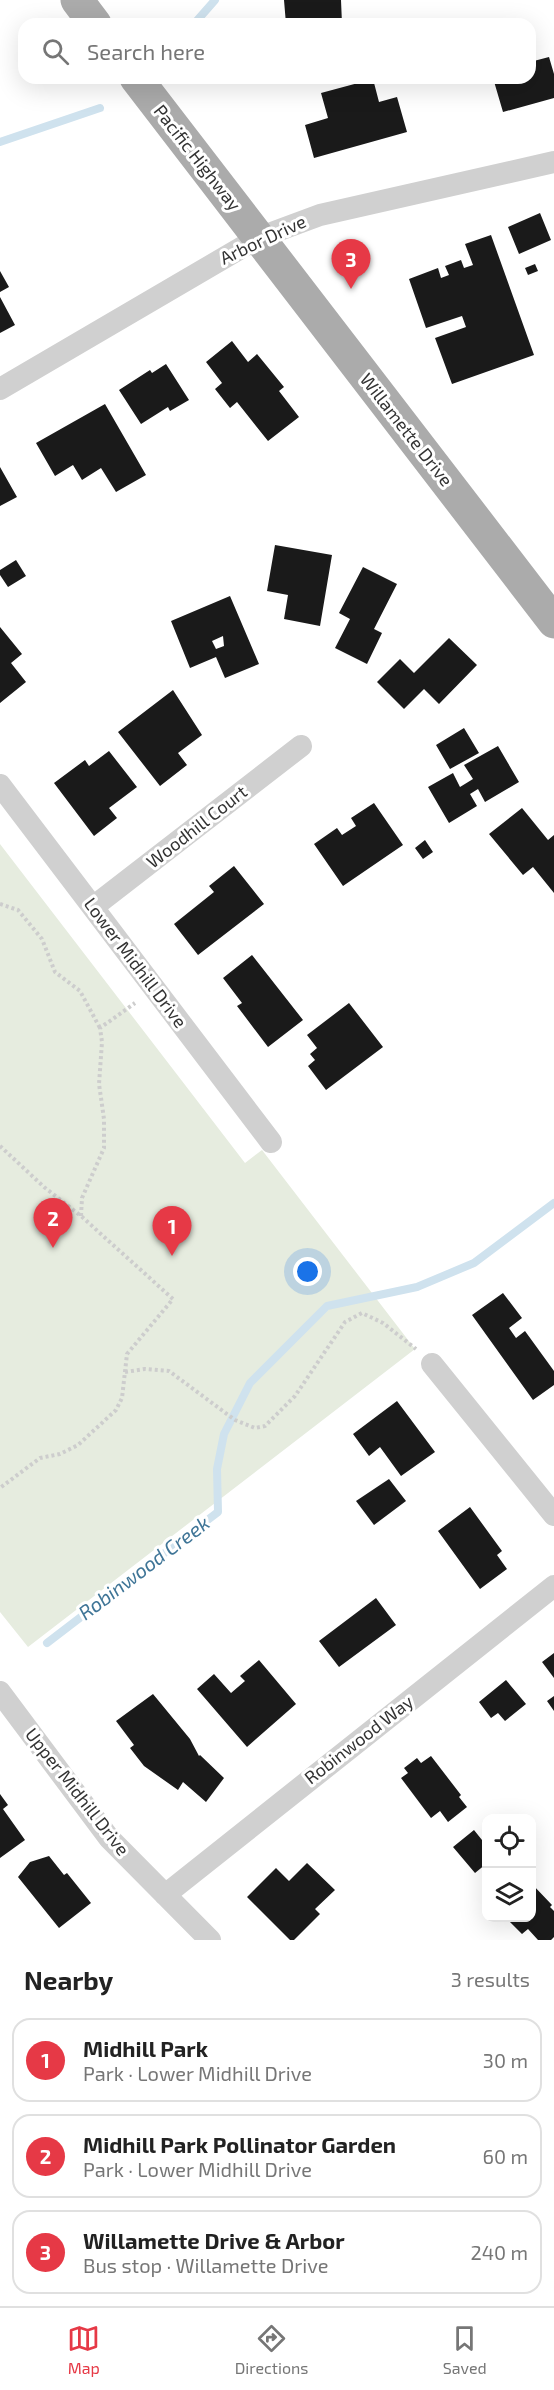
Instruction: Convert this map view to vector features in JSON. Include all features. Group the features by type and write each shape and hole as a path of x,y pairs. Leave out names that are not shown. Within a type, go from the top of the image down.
{"main road":[{"path":"77,0 90,18"},
{"name":"Pacific Highway","path":"141,84 258,238"},
{"name":"Willamette Drive","path":"258,238 554,622"}],"street":[{"name":"Arbor Drive","path":"0,389 258,238 320,215 554,162"},
{"name":"Woodhill Court","path":"93,907 301,746"},
{"name":"Lower Midhill Drive","path":"0,785 271,1142"},
{"path":"425,1358 554,1515"},
{"name":"Robinwood Way","path":"165,1895 554,1586"},
{"name":"Upper Midhill Drive","path":"0,1692 109,1838 210,1940"}],"path":[{"path":"0,904 18,910 42,939 55,972 80,991 100,1028 102,1042 99,1084 104,1119 104,1148 95,1173 82,1198 81,1216"},
{"path":"100,1028 131,1006"},
{"path":"0,1146 173,1299 127,1354 122,1398 116,1410 78,1445 60,1454 40,1458 0,1488"},
{"path":"125,1372 145,1369 169,1371 235,1420 255,1428 265,1426 296,1396 345,1322 362,1313 383,1323 425,1358"}],"shaded area":[{"path":"0,844 245,1163 262,1150 415,1349 28,1647 0,1612"}],"building":[{"path":"284,0 341,0 342,18 286,18"},
{"path":"549,57 554,74 554,98 503,112 495,84 536,84 536,60"},
{"path":"354,84 374,84 379,102 397,97 407,132 314,158 305,125 328,118 321,93"},
{"path":"540,213 551,240 519,254 508,227"},
{"path":"491,235 534,355 452,384 435,338 466,327 462,316 426,328 409,279 438,268 441,278 449,275 445,266 461,260 464,268 473,265 465,244"},
{"path":"535,264 538,271 528,275 525,268"},
{"path":"0,271 9,287 0,292"},
{"path":"0,297 15,325 0,333"},
{"path":"232,341 248,362 257,354 284,387 279,391 299,417 268,441 237,402 230,408 215,389 222,383 206,362"},
{"path":"166,364 189,400 170,411 168,407 141,424 119,390 150,370 152,373"},
{"path":"105,404 146,475 116,492 101,468 82,480 73,465 55,476 36,443"},
{"path":"0,467 17,497 0,506"},
{"path":"275,545 332,555 320,626 284,619 288,595 267,591"},
{"path":"16,560 26,576 8,587 0,575 0,570"},
{"path":"363,567 397,584 374,629 382,633 367,664 335,648 350,619 339,613"},
{"path":"230,596 259,664 225,678 216,657 190,668 171,621","holes":["223,636 224,646 216,649 212,641"]},
{"path":"0,627 22,654 11,663 26,682 0,703"},
{"path":"449,638 477,665 439,704 424,689 404,709 377,682 400,659 414,673"},
{"path":"173,690 202,735 178,753 187,765 160,786 118,732"},
{"path":"464,728 479,753 450,769 436,745"},
{"path":"498,746 519,782 485,802 478,789 470,794 477,806 449,823 428,787 453,773 460,787 473,779 464,765"},
{"path":"109,751 137,787 109,808 117,818 94,836 54,783 85,760 89,766"},
{"path":"374,803 403,845 343,886 314,844 337,828 342,835 356,826 351,818"},
{"path":"522,808 548,840 554,835 554,893 533,867 523,875 489,834"},
{"path":"425,840 433,852 423,859 415,848"},
{"path":"234,866 264,904 198,955 174,924 214,892 209,886"},
{"path":"252,955 303,1020 268,1047 237,1006 242,1003 223,978"},
{"path":"349,1003 383,1047 326,1090 308,1066 315,1060 310,1054 317,1048 307,1035"},
{"path":"503,1293 522,1318 509,1328 516,1338 525,1331 554,1371 554,1385 533,1400 472,1315"},
{"path":"397,1401 435,1452 401,1476 380,1447 369,1456 353,1434"},
{"path":"389,1479 406,1501 374,1525 356,1501"},
{"path":"470,1507 502,1551 497,1555 507,1569 480,1589 438,1531"},
{"path":"376,1598 396,1625 339,1667 319,1641"},
{"path":"554,1653 554,1678 542,1662"},
{"path":"259,1660 296,1704 247,1747 197,1689 214,1674 231,1693 245,1681 240,1676"},
{"path":"506,1680 526,1704 505,1721 498,1713 491,1718 479,1702"},
{"path":"153,1694 190,1739 199,1756 224,1778 206,1802 183,1782 178,1790 144,1766 130,1748 134,1745 116,1721"},
{"path":"554,1696 554,1711 547,1701"},
{"path":"431,1756 461,1795 459,1797 467,1807 448,1822 440,1811 431,1818 401,1778 408,1773 404,1768 417,1758 421,1763"},
{"path":"0,1794 8,1805 3,1809 25,1840 0,1858"},
{"path":"474,1830 482,1840 482,1867 475,1873 453,1847"},
{"path":"49,1856 64,1875 67,1873 91,1903 59,1928 18,1877 30,1862"},
{"path":"307,1863 335,1890 315,1909 320,1914 294,1940 290,1940 247,1897 276,1868 289,1881"},
{"path":"536,1888 552,1905 550,1907 554,1911 554,1937 551,1940 538,1940 528,1929 522,1934 510,1922 536,1922"}],"waterway":[{"path":"199,18 215,0"},
{"path":"0,142 100,108"},
{"name":"Robinwood Creek","path":"47,1643 218,1512 217,1469 224,1434 250,1383 327,1306 417,1287 474,1263 554,1203"}],"place":[{"name":"Willamette Drive & Arbor","path":"351,289"},
{"name":"Midhill Park Pollinator Garden","path":"53,1248"},
{"name":"Midhill Park","path":"172,1256"}]}
